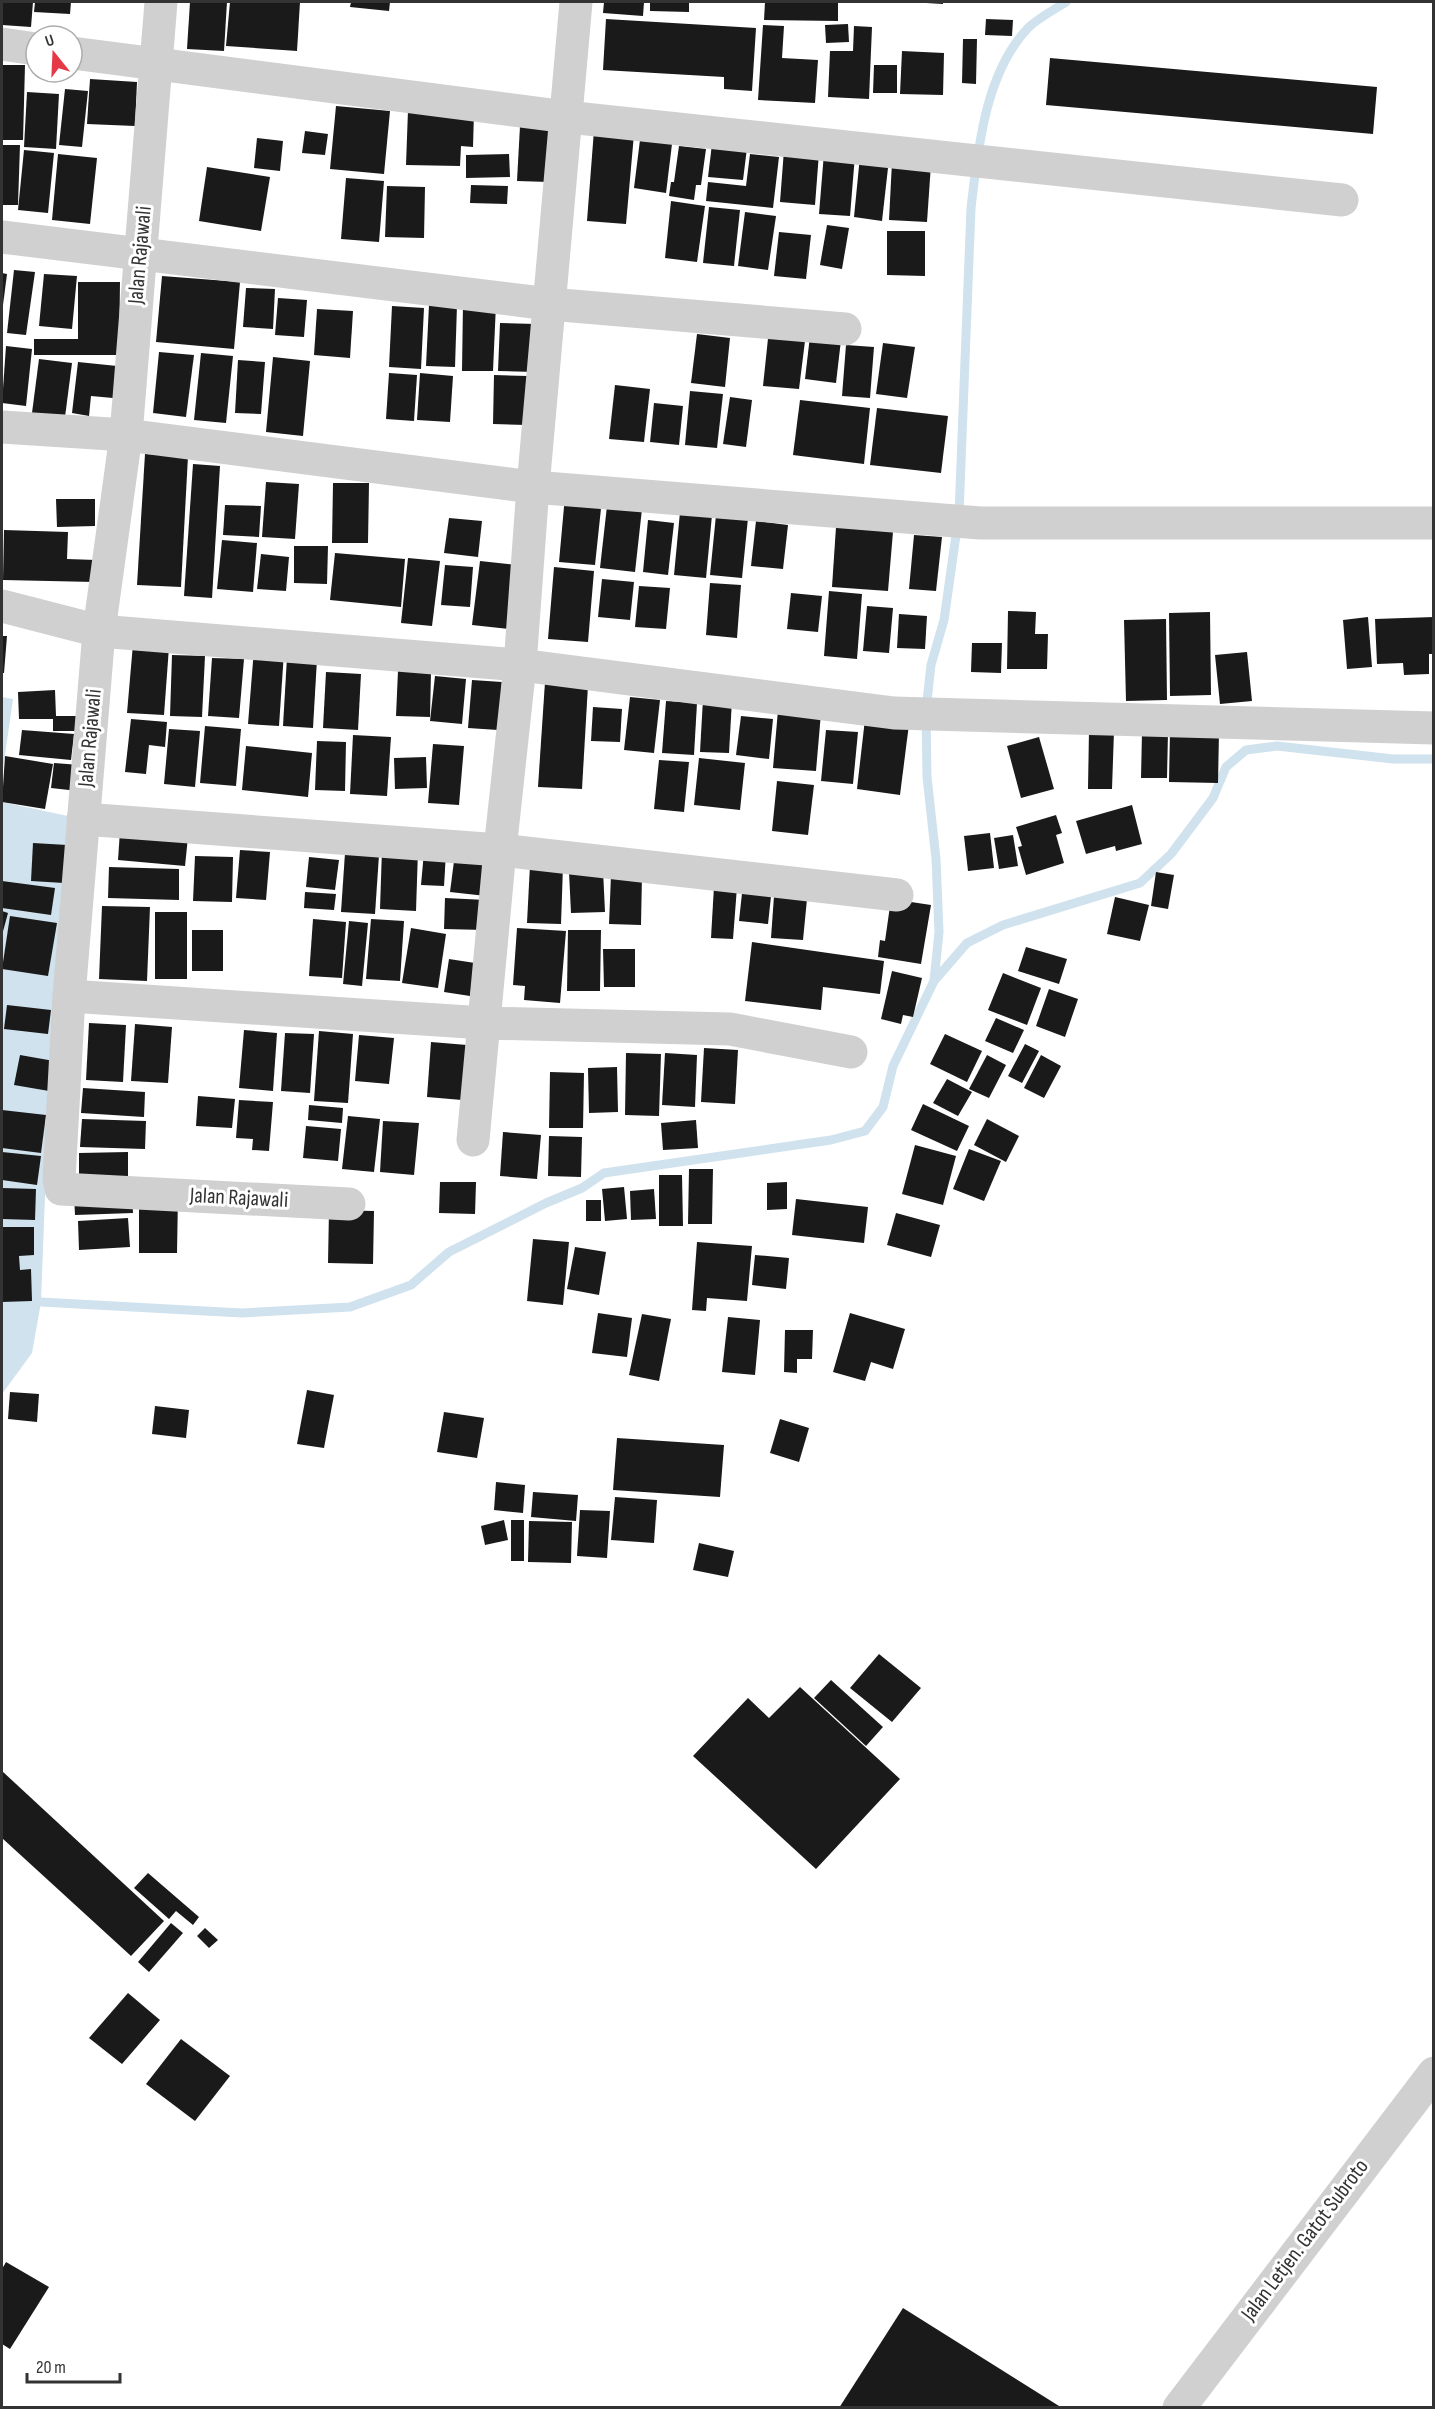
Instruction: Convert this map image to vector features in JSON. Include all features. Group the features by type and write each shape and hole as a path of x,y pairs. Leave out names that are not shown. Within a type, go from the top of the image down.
{"street":[{"name":"Jalan Rajawali","path":"161,2 126,435 99,631 83,819 69,996 59,1172 61,1189 349,1204"},
{"path":"473,1140 520,665 533,487 576,2"},
{"path":"2,44 24,47"},
{"path":"84,55 567,117 1342,200"},
{"path":"2,237 140,252 549,304 845,329"},
{"path":"2,427 126,435 533,487 980,523 1434,523"},
{"path":"2,606 99,631 520,665 894,713 1434,728"},
{"path":"83,819 500,850 897,896"},
{"path":"69,996 484,1023 730,1029 851,1052"},
{"name":"Jalan Letjen. Gatot Subroto","path":"1179,2408 1434,2073"}],"water":[{"path":"2,697 13,699 2,776"},
{"path":"2,802 68,816 49,1091 41,1302 32,1353 2,1394"}],"building":[{"path":"2,2 33,2 31,24 24,24 24,27 2,25"},
{"path":"35,2 71,2 70,14 34,12"},
{"path":"190,2 227,2 224,51 187,49"},
{"path":"230,2 300,2 297,51 226,46"},
{"path":"351,2 390,2 389,11 350,7"},
{"path":"604,2 644,2 643,16 603,13"},
{"path":"650,2 689,2 689,12 650,11"},
{"path":"765,2 838,2 838,21 764,20"},
{"path":"943,2 943,4 926,3"},
{"path":"606,19 756,28 752,91 724,89 724,77 603,70"},
{"path":"986,19 1013,20 1012,36 985,35"},
{"path":"848,24 849,42 826,43 825,25"},
{"path":"763,25 784,26 782,58 818,60 815,103 758,100"},
{"path":"854,26 872,27 869,99 828,97 830,51 853,51"},
{"path":"963,39 977,39 976,84 962,83"},
{"path":"902,51 944,53 943,95 900,94"},
{"path":"1050,58 1377,87 1373,134 1046,105"},
{"path":"2,65 24,65 23,140 2,140"},
{"path":"874,65 897,65 897,93 873,93"},
{"path":"90,79 137,82 135,126 87,124"},
{"path":"65,89 88,91 82,147 59,145"},
{"path":"27,92 59,94 56,149 24,147"},
{"path":"336,106 390,111 384,174 330,169"},
{"path":"408,110 474,112 473,147 461,146 460,166 406,165"},
{"path":"520,126 552,128 549,182 517,181"},
{"path":"594,130 634,134 626,224 587,221"},
{"path":"305,131 328,134 325,155 302,153"},
{"path":"641,132 673,136 666,193 634,188"},
{"path":"257,138 283,141 280,171 254,168"},
{"path":"712,144 747,148 743,180 708,177"},
{"path":"2,145 20,145 18,205 2,205"},
{"path":"679,146 706,149 701,185 696,185 694,200 669,196 671,182 674,182"},
{"path":"24,150 54,153 48,213 18,210"},
{"path":"784,150 819,153 815,205 780,202"},
{"path":"824,153 855,155 850,216 819,214"},
{"path":"58,154 97,158 90,224 52,220"},
{"path":"509,154 510,177 466,178 466,155"},
{"path":"750,154 779,157 773,208 706,201 708,182 746,186"},
{"path":"860,156 889,159 882,221 854,217"},
{"path":"892,162 931,164 927,222 889,220"},
{"path":"207,167 270,177 261,231 199,221"},
{"path":"346,178 384,181 379,242 341,239"},
{"path":"471,185 508,186 507,204 470,203"},
{"path":"387,186 425,187 424,238 385,237"},
{"path":"671,201 705,206 697,262 665,258"},
{"path":"709,207 740,210 734,266 703,263"},
{"path":"745,212 776,216 768,270 738,266"},
{"path":"827,225 849,228 842,269 820,265"},
{"path":"887,231 925,231 925,276 887,275"},
{"path":"779,232 811,235 806,279 774,276"},
{"path":"14,270 35,272 26,335 7,333"},
{"path":"2,273 7,274 3,305 2,305"},
{"path":"44,274 77,276 72,329 39,326"},
{"path":"162,276 240,282 234,349 156,342"},
{"path":"78,282 120,282 119,355 34,355 34,339 78,339"},
{"path":"246,288 275,289 273,329 243,327"},
{"path":"278,298 307,300 304,337 275,335"},
{"path":"463,303 496,304 493,371 462,371"},
{"path":"429,305 457,305 455,367 426,366"},
{"path":"392,306 424,308 421,369 389,367"},
{"path":"317,309 353,311 350,358 314,355"},
{"path":"500,323 536,324 534,372 498,371"},
{"path":"769,329 806,333 799,389 763,386"},
{"path":"697,334 730,338 725,387 691,383"},
{"path":"810,336 841,340 836,383 805,379"},
{"path":"883,343 915,347 907,398 876,394"},
{"path":"846,345 874,347 870,398 842,396"},
{"path":"6,346 32,349 26,406 2,403"},
{"path":"159,352 194,355 186,417 153,413"},
{"path":"201,353 233,356 226,423 194,420"},
{"path":"273,357 310,361 303,436 266,432"},
{"path":"39,359 72,363 65,417 32,413"},
{"path":"238,360 265,362 261,414 235,413"},
{"path":"78,362 117,366 113,398 91,396 89,416 72,413"},
{"path":"389,373 417,375 414,421 386,419"},
{"path":"420,373 453,376 450,422 417,420"},
{"path":"494,375 528,376 527,425 493,424"},
{"path":"615,385 650,389 644,442 609,439"},
{"path":"690,391 723,394 717,448 685,445"},
{"path":"730,397 752,400 746,447 723,444"},
{"path":"800,400 870,408 864,464 793,455"},
{"path":"654,403 683,406 679,445 650,442"},
{"path":"877,408 948,416 941,473 870,465"},
{"path":"145,454 188,456 181,587 137,585"},
{"path":"193,464 220,466 212,598 184,596"},
{"path":"266,482 299,484 295,539 262,537"},
{"path":"333,483 369,483 368,543 332,543"},
{"path":"565,496 602,499 595,565 559,562"},
{"path":"56,499 95,499 95,526 57,527"},
{"path":"225,505 261,506 259,537 223,535"},
{"path":"607,506 642,509 635,572 600,568"},
{"path":"680,512 712,515 706,578 674,575"},
{"path":"716,515 748,518 742,578 710,575"},
{"path":"449,518 482,521 478,557 444,553"},
{"path":"648,520 674,523 668,575 643,572"},
{"path":"894,520 888,591 832,587 836,527"},
{"path":"756,521 788,525 783,569 751,566"},
{"path":"4,530 68,532 67,559 96,560 95,582 3,580"},
{"path":"914,535 942,537 936,591 909,589"},
{"path":"222,540 257,543 253,592 217,589"},
{"path":"294,546 328,546 327,584 294,583"},
{"path":"335,553 405,559 401,607 330,600"},
{"path":"261,554 289,557 286,591 257,589"},
{"path":"408,558 440,561 432,626 401,623"},
{"path":"480,561 517,565 509,629 472,625"},
{"path":"445,565 473,567 470,607 441,605"},
{"path":"554,567 594,571 588,642 548,639"},
{"path":"602,579 634,582 630,620 598,617"},
{"path":"710,583 741,585 737,638 706,635"},
{"path":"639,586 670,588 666,629 635,627"},
{"path":"829,591 862,594 857,659 824,656"},
{"path":"791,593 822,596 818,632 787,629"},
{"path":"867,606 893,608 889,653 863,651"},
{"path":"1008,611 1036,612 1035,634 1048,634 1047,669 1007,669"},
{"path":"1210,612 1211,695 1170,696 1169,613"},
{"path":"899,614 927,616 925,649 897,648"},
{"path":"1368,617 1372,667 1347,669 1343,620"},
{"path":"1434,617 1434,654 1429,654 1429,674 1404,675 1403,663 1377,664 1375,619"},
{"path":"1166,619 1167,700 1126,701 1124,620"},
{"path":"2,636 7,636 4,673 2,673"},
{"path":"972,643 1002,643 1001,673 971,672"},
{"path":"133,644 169,647 164,715 127,713"},
{"path":"254,649 284,652 279,726 248,724"},
{"path":"1247,652 1252,701 1220,704 1215,655"},
{"path":"172,655 205,656 202,717 170,716"},
{"path":"287,657 317,659 313,728 283,726"},
{"path":"212,658 244,659 239,718 208,716"},
{"path":"398,671 431,672 430,717 396,716"},
{"path":"326,672 361,674 358,730 323,728"},
{"path":"435,676 466,679 462,724 430,721"},
{"path":"472,680 502,682 498,730 468,728"},
{"path":"545,682 588,685 582,789 538,787"},
{"path":"55,690 56,716 78,716 79,731 53,731 53,719 19,719 18,692"},
{"path":"630,697 660,700 654,753 624,750"},
{"path":"703,699 732,700 729,753 700,752"},
{"path":"666,701 697,703 694,755 662,753"},
{"path":"593,707 622,709 620,742 591,741"},
{"path":"778,710 821,713 816,771 773,768"},
{"path":"741,716 773,719 769,759 736,755"},
{"path":"131,719 167,722 165,747 149,745 146,774 125,772"},
{"path":"865,719 909,724 900,795 857,789"},
{"path":"205,726 241,729 236,786 200,783"},
{"path":"169,729 200,731 195,787 164,784"},
{"path":"22,730 74,734 71,760 19,755"},
{"path":"826,730 858,732 853,784 821,781"},
{"path":"1089,730 1114,731 1112,789 1088,789"},
{"path":"1170,731 1219,732 1218,783 1169,782"},
{"path":"1142,732 1168,732 1167,778 1141,778"},
{"path":"353,735 391,737 387,796 350,794"},
{"path":"1039,737 1054,789 1021,798 1007,746"},
{"path":"317,741 346,742 345,791 315,790"},
{"path":"433,744 464,746 459,805 428,803"},
{"path":"246,746 312,753 308,797 242,790"},
{"path":"5,756 53,764 45,809 2,802"},
{"path":"426,757 427,788 395,789 394,758"},
{"path":"699,758 745,763 740,810 694,805"},
{"path":"659,760 689,762 684,812 654,809"},
{"path":"54,763 80,765 78,791 51,788"},
{"path":"777,781 814,785 808,835 772,831"},
{"path":"1132,805 1142,844 1116,851 1115,846 1086,854 1076,821"},
{"path":"1056,815 1062,833 1056,835 1064,863 1026,875 1018,847 1022,846 1016,827"},
{"path":"120,831 188,837 185,866 118,860"},
{"path":"990,833 994,868 968,871 964,836"},
{"path":"1013,835 1018,866 999,869 994,838"},
{"path":"33,843 67,845 64,883 31,881"},
{"path":"382,849 418,850 416,911 380,909"},
{"path":"240,850 270,852 266,900 236,898"},
{"path":"424,852 446,853 444,886 421,885"},
{"path":"345,853 379,855 375,914 341,912"},
{"path":"195,856 233,857 232,902 193,901"},
{"path":"309,857 339,860 335,890 306,887"},
{"path":"454,861 490,865 486,896 450,892"},
{"path":"530,865 563,866 561,924 527,923"},
{"path":"109,867 179,869 179,900 108,898"},
{"path":"603,870 605,912 571,913 569,872"},
{"path":"1156,872 1174,875 1168,909 1151,906"},
{"path":"611,875 642,875 641,925 609,924"},
{"path":"2,881 55,888 51,915 2,908"},
{"path":"743,884 772,887 768,924 739,921"},
{"path":"714,886 737,887 733,939 711,938"},
{"path":"305,892 336,894 334,910 304,908"},
{"path":"774,896 807,899 803,940 771,938"},
{"path":"1115,897 1149,905 1140,941 1107,934"},
{"path":"445,898 486,900 485,930 444,929"},
{"path":"891,899 931,905 921,964 878,957 880,940 885,941"},
{"path":"102,906 150,907 147,981 99,979"},
{"path":"2,911 8,913 2,935"},
{"path":"155,912 187,912 187,979 155,979"},
{"path":"10,916 57,923 48,976 2,969"},
{"path":"313,919 346,922 342,978 309,976"},
{"path":"371,919 404,921 400,981 366,979"},
{"path":"349,921 368,923 362,986 343,984"},
{"path":"411,928 446,934 438,988 402,983"},
{"path":"517,928 566,931 560,1003 524,1000 525,986 513,985"},
{"path":"192,930 223,930 223,971 192,971"},
{"path":"568,930 601,930 600,991 567,991"},
{"path":"752,942 884,961 880,994 823,987 821,1010 745,1001"},
{"path":"1026,947 1067,959 1059,984 1018,971"},
{"path":"603,949 635,949 635,987 604,987"},
{"path":"449,959 475,963 470,996 444,992"},
{"path":"892,971 922,978 913,1017 903,1015 901,1024 881,1019"},
{"path":"1003,973 1041,988 1027,1025 988,1010"},
{"path":"1049,989 1078,999 1065,1037 1036,1026"},
{"path":"7,1005 51,1010 48,1034 4,1029"},
{"path":"996,1018 1024,1030 1013,1053 985,1041"},
{"path":"89,1023 126,1025 123,1082 86,1080"},
{"path":"135,1024 172,1027 168,1083 131,1081"},
{"path":"244,1030 277,1033 273,1091 239,1088"},
{"path":"319,1031 353,1034 348,1103 314,1101"},
{"path":"285,1033 314,1034 310,1093 281,1091"},
{"path":"945,1034 982,1051 967,1082 930,1064"},
{"path":"359,1035 394,1038 389,1084 355,1081"},
{"path":"431,1042 467,1045 462,1100 427,1097"},
{"path":"1025,1044 1039,1051 1022,1083 1008,1076"},
{"path":"704,1048 738,1050 735,1104 701,1102"},
{"path":"626,1053 661,1054 659,1116 625,1115"},
{"path":"665,1053 697,1055 695,1107 662,1105"},
{"path":"20,1055 54,1061 49,1091 14,1085"},
{"path":"987,1055 1006,1065 989,1098 969,1089"},
{"path":"1041,1055 1061,1066 1044,1098 1024,1088"},
{"path":"617,1067 618,1112 589,1113 588,1068"},
{"path":"550,1072 584,1073 583,1128 549,1128"},
{"path":"947,1079 972,1092 958,1116 933,1103"},
{"path":"83,1088 145,1092 144,1117 81,1113"},
{"path":"198,1096 235,1099 232,1128 196,1126"},
{"path":"239,1100 273,1102 269,1151 252,1150 253,1139 236,1138"},
{"path":"923,1104 969,1126 957,1151 911,1130"},
{"path":"309,1105 343,1108 342,1123 308,1120"},
{"path":"2,1110 46,1115 41,1153 2,1148"},
{"path":"348,1116 380,1119 374,1172 342,1169"},
{"path":"82,1119 146,1121 145,1149 80,1147"},
{"path":"987,1119 1019,1136 1006,1162 974,1145"},
{"path":"696,1120 698,1148 663,1150 661,1123"},
{"path":"383,1121 419,1123 414,1175 380,1172"},
{"path":"306,1126 341,1129 338,1161 303,1158"},
{"path":"503,1132 541,1135 537,1179 500,1176"},
{"path":"549,1136 582,1137 581,1177 548,1176"},
{"path":"915,1145 956,1156 943,1205 902,1194"},
{"path":"969,1149 1001,1161 984,1201 953,1189"},
{"path":"2,1152 41,1156 37,1185 2,1180"},
{"path":"128,1152 128,1178 79,1179 79,1153"},
{"path":"689,1169 713,1169 712,1224 688,1224"},
{"path":"659,1175 682,1175 683,1226 659,1226"},
{"path":"440,1182 476,1182 475,1214 439,1213"},
{"path":"787,1182 787,1209 767,1210 767,1183"},
{"path":"624,1187 627,1219 605,1221 602,1189"},
{"path":"2,1188 36,1189 35,1220 2,1219"},
{"path":"654,1189 656,1219 631,1220 630,1191"},
{"path":"132,1193 133,1213 75,1215 74,1195"},
{"path":"139,1195 178,1195 177,1253 139,1253"},
{"path":"796,1199 868,1207 864,1243 792,1235"},
{"path":"586,1200 601,1200 601,1221 586,1221"},
{"path":"329,1210 374,1211 373,1264 328,1263"},
{"path":"896,1213 940,1225 931,1257 887,1245"},
{"path":"128,1218 130,1247 79,1250 78,1221"},
{"path":"2,1227 34,1227 34,1255 19,1256 20,1270 31,1269 32,1301 2,1302"},
{"path":"533,1239 569,1242 563,1305 527,1301"},
{"path":"697,1242 752,1246 747,1301 707,1298 706,1311 692,1310"},
{"path":"575,1247 606,1252 599,1295 567,1289"},
{"path":"755,1255 789,1258 786,1289 752,1285"},
{"path":"598,1313 632,1318 627,1357 592,1353"},
{"path":"850,1313 905,1329 893,1369 871,1362 865,1381 833,1372"},
{"path":"642,1314 671,1319 659,1381 629,1375"},
{"path":"728,1317 760,1320 755,1375 722,1372"},
{"path":"785,1330 813,1330 812,1359 797,1359 797,1373 784,1372"},
{"path":"307,1390 334,1395 324,1448 297,1444"},
{"path":"10,1392 39,1394 37,1422 8,1419"},
{"path":"155,1406 189,1410 186,1438 152,1434"},
{"path":"444,1412 484,1418 477,1458 437,1452"},
{"path":"780,1419 809,1428 799,1462 770,1453"},
{"path":"617,1438 724,1445 720,1497 613,1490"},
{"path":"496,1482 525,1485 523,1513 494,1510"},
{"path":"533,1492 578,1495 576,1521 531,1517"},
{"path":"615,1497 657,1500 654,1543 611,1540"},
{"path":"580,1510 610,1511 607,1558 577,1556"},
{"path":"504,1520 508,1540 485,1545 481,1526"},
{"path":"511,1520 524,1520 524,1561 511,1561"},
{"path":"529,1521 572,1522 571,1563 528,1562"},
{"path":"699,1543 734,1551 728,1577 693,1570"},
{"path":"879,1654 921,1688 892,1722 850,1688"},
{"path":"831,1680 883,1727 866,1746 814,1698"},
{"path":"800,1687 900,1779 816,1869 693,1756 748,1698 769,1718"},
{"path":"2,1771 164,1921 131,1956 2,1838"},
{"path":"148,1873 199,1917 193,1925 176,1911 169,1919 134,1888"},
{"path":"171,1923 183,1933 149,1972 138,1962"},
{"path":"205,1928 218,1940 209,1948 197,1936"},
{"path":"128,1993 160,2020 122,2064 89,2038"},
{"path":"181,2039 230,2076 195,2121 146,2084"},
{"path":"6,2262 49,2287 10,2349 2,2344 2,2269"},
{"path":"903,2308 1059,2406 839,2408"}],"waterway":[{"path":"41,1302 242,1313 350,1307 411,1285 449,1252 546,1203 582,1188 604,1173 831,1140 865,1131 883,1107 893,1066 934,981 939,932 936,859 927,777 926,710 931,665 944,620 959,514 971,208 981,137 993,89 1013,46 1032,24 1066,2"},
{"path":"934,981 967,943 1003,925 1140,883 1171,854 1213,798 1226,767 1246,750 1277,746 1393,759 1434,759"}]}
